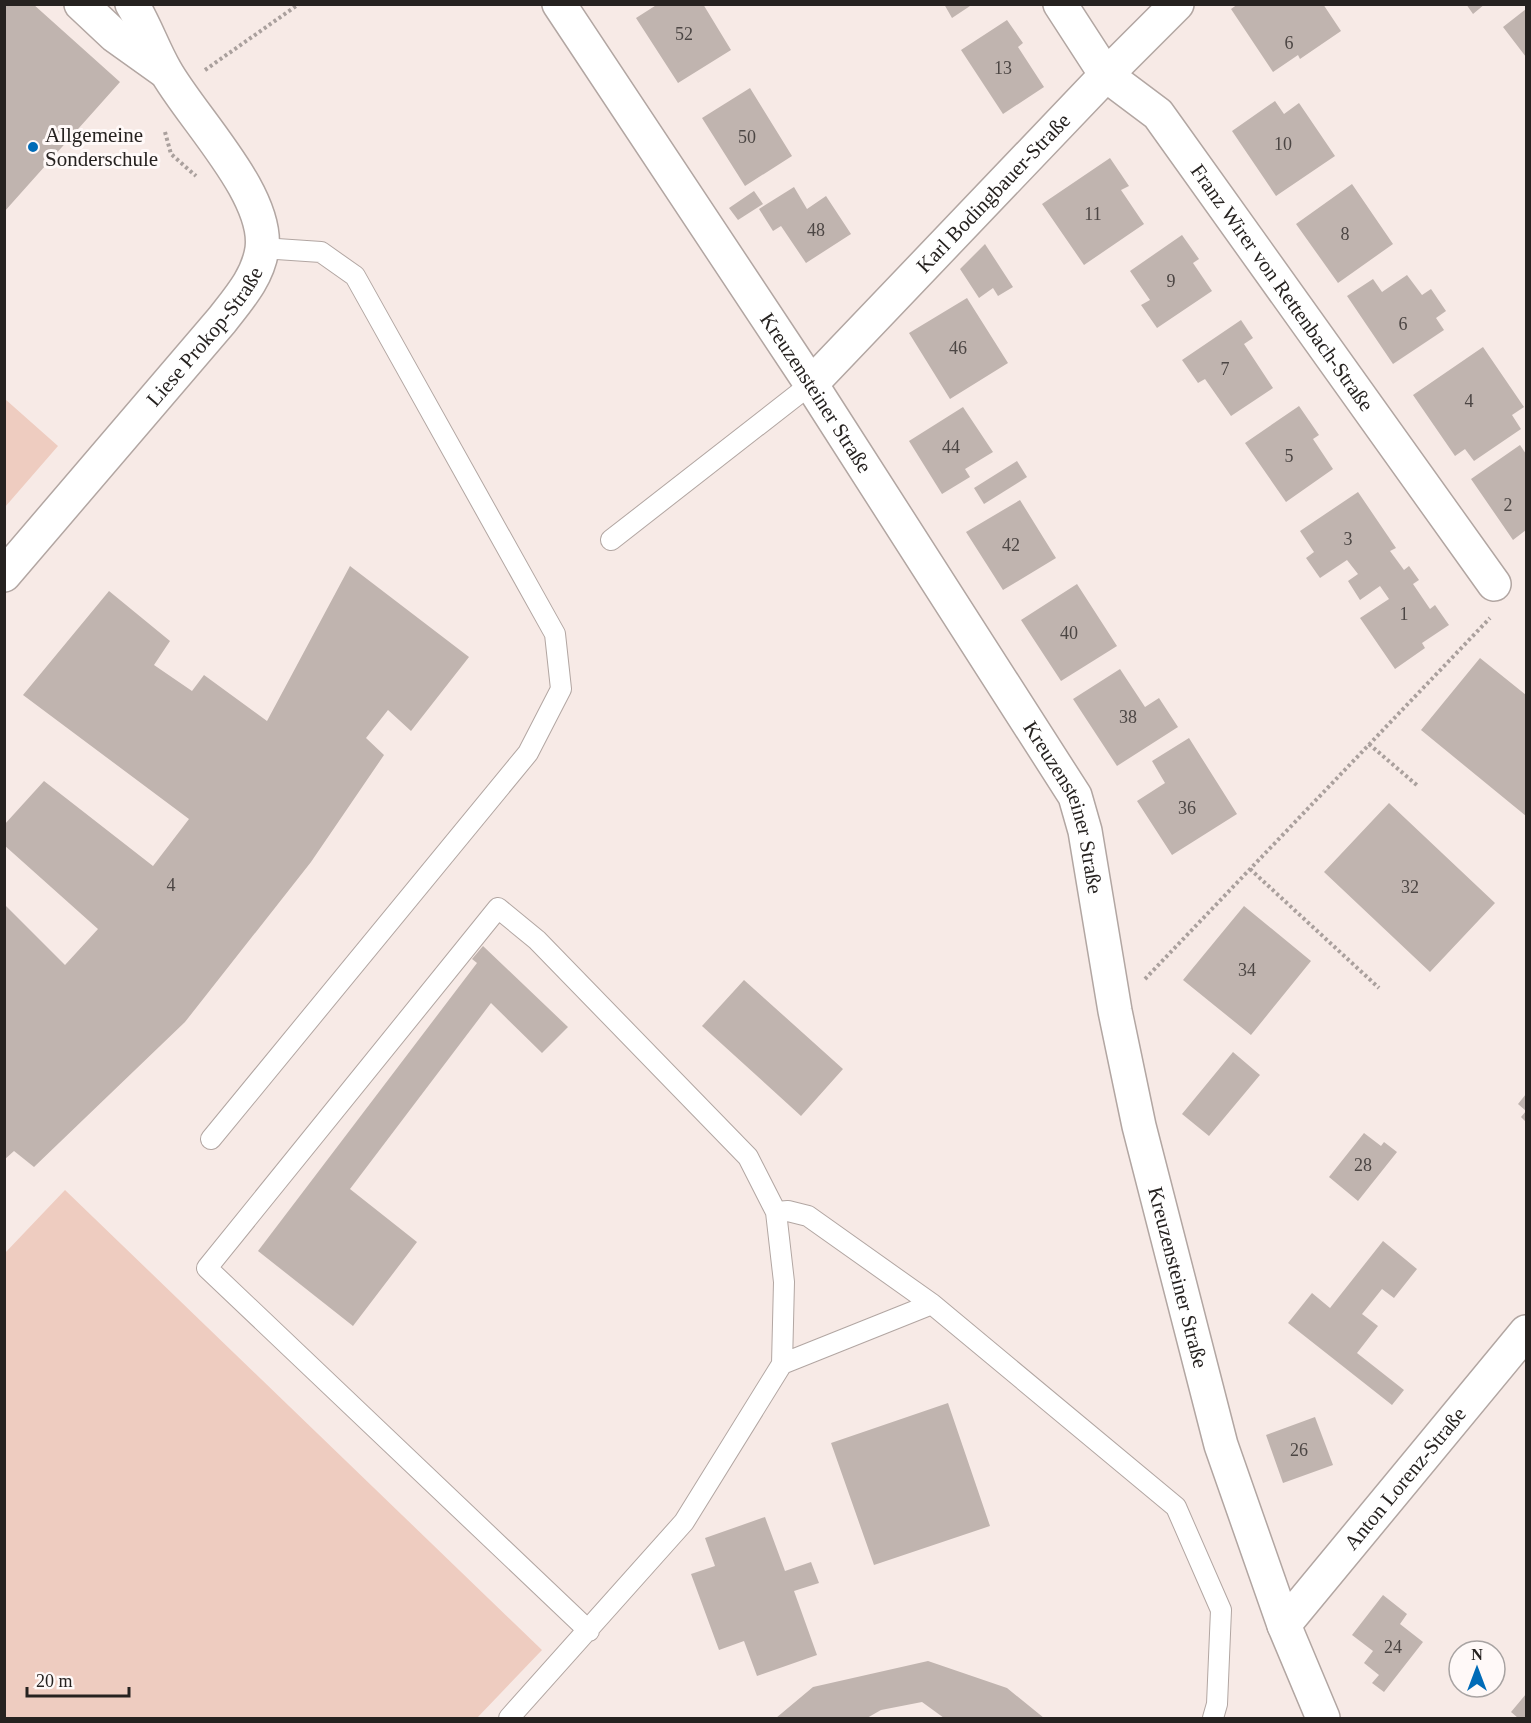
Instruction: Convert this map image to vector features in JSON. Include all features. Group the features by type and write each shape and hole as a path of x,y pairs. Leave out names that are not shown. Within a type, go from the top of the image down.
{"street":[{"name":"Liese Prokop-Straße","path":"81,4 114,35 173,82"},
{"name":"Liese Prokop-Straße","path":"4,575 222,320 253,279 262,248 260,220 250,196 173,82 132,4"},
{"name":"Kreuzensteiner Straße","path":"559,4 811,384 1075,796 1085,831 1115,1011 1139,1126 1221,1445 1284,1624 1323,1719"},
{"name":"Franz Wirer von Rettenbach-Straße","path":"1060,4 1106,75 1158,114 1494,584"},
{"name":"Karl Bodingbauer-Straße","path":"811,384 1106,75 1177,4"},
{"name":"Anton Lorenz-Straße","path":"1284,1624 1527,1332"}],"lane":[{"path":"211,1139 528,753 561,689 555,634 355,276 321,252 262,248"},
{"path":"611,540 811,384"},
{"path":"509,1719 589,1631 684,1522 782,1364 784,1282 776,1212 748,1157 537,940 498,908 207,1268 589,1631"},
{"path":"776,1212 788,1211 808,1216 932,1304 1176,1508 1221,1610 1217,1704 1213,1719"},
{"path":"782,1364 932,1304"}],"path":[{"path":"202,182 171,154 165,135 165,110 173,82 209,67 299,4"},
{"path":"1115,1011 1491,617"},
{"path":"1370,744 1419,787"},
{"path":"1250,869 1379,988"}],"shaded area":[{"path":"5,399 58,446 5,507"},
{"path":"65,1190 542,1650 477,1718 5,1718 5,1253"}],"building":[{"name":"Allgemeine Sonderschule","path":"4,4 33,4 120,82 4,212"},
{"path":"658,4 703,4 731,50 678,83 636,18"},
{"path":"944,4 973,4 952,18"},
{"path":"1238,4 1323,4 1341,31 1300,59 1298,55 1273,72 1231,9"},
{"path":"1466,4 1485,4 1473,14"},
{"path":"1526,9 1526,57 1503,27"},
{"path":"1007,20 1023,43 1018,47 1044,87 1003,114 961,50"},
{"path":"750,88 792,156 745,186 702,118"},
{"path":"1275,101 1284,114 1299,103 1335,156 1276,196 1232,131"},
{"path":"1110,158 1129,186 1121,190 1144,224 1084,265 1042,204"},
{"path":"1352,184 1393,244 1338,283 1296,224"},
{"path":"794,187 807,209 826,196 851,234 806,263 781,226 773,231 759,209"},
{"path":"754,191 763,204 738,220 729,208"},
{"path":"1182,235 1199,259 1193,263 1212,291 1157,328 1141,305 1150,300 1130,271"},
{"path":"985,244 1013,287 998,296 993,288 979,298 960,269"},
{"path":"1407,275 1422,295 1431,289 1446,311 1436,318 1444,330 1393,364 1347,296 1373,279 1382,292"},
{"path":"967,298 1008,363 950,399 909,333"},
{"path":"1241,320 1253,338 1244,344 1273,388 1231,416 1205,379 1198,383 1182,360"},
{"path":"1483,347 1524,407 1512,415 1521,429 1474,461 1465,449 1455,456 1413,395"},
{"path":"1299,406 1319,435 1313,439 1333,469 1286,502 1245,443"},
{"path":"963,407 993,452 965,469 970,477 942,494 909,441"},
{"path":"1520,445 1526,454 1526,530 1513,540 1471,479"},
{"path":"1017,461 1027,477 984,504 974,488"},
{"path":"1358,492 1396,548 1390,551 1404,570 1409,566 1419,580 1413,584 1430,609 1435,605 1449,625 1422,643 1425,648 1395,669 1360,618 1389,599 1380,586 1360,600 1348,581 1358,574 1347,560 1320,578 1306,558 1314,552 1300,531"},
{"path":"1020,500 1056,558 1003,590 966,532"},
{"path":"350,566 469,657 411,731 388,710 366,738 384,755 311,862 185,1022 34,1167 14,1151 4,1160 4,904 65,965 98,929 4,845 4,825 44,781 153,866 189,819 23,695 109,591 170,641 154,665 192,691 204,675 267,721"},
{"path":"1077,584 1117,646 1061,681 1021,620"},
{"path":"1480,658 1526,695 1526,816 1421,730"},
{"path":"1120,669 1145,707 1159,698 1178,727 1117,766 1073,699"},
{"path":"1189,738 1237,814 1172,855 1137,801 1165,783 1152,761"},
{"path":"1389,803 1495,903 1430,972 1324,872"},
{"path":"1244,906 1311,961 1251,1035 1183,980"},
{"path":"483,946 568,1027 542,1053 491,1003 350,1189 417,1242 353,1326 258,1251 477,963 472,959"},
{"path":"744,980 843,1069 801,1116 702,1026"},
{"path":"1233,1052 1260,1075 1209,1136 1182,1114"},
{"path":"1526,1094 1526,1111 1518,1104"},
{"path":"1526,1111 1526,1122 1521,1117"},
{"path":"1364,1133 1381,1146 1384,1142 1397,1152 1358,1201 1329,1177"},
{"path":"1383,1241 1417,1269 1394,1298 1382,1289 1362,1314 1378,1326 1357,1353 1404,1390 1392,1405 1288,1323 1312,1293 1330,1308"},
{"path":"948,1403 990,1526 874,1565 831,1443"},
{"path":"1315,1417 1333,1465 1283,1483 1266,1435"},
{"path":"765,1517 785,1571 811,1562 819,1583 794,1591 817,1655 757,1676 744,1641 719,1650 691,1574 715,1566 705,1538"},
{"path":"1383,1595 1407,1614 1400,1624 1423,1642 1384,1692 1372,1683 1379,1675 1364,1663 1373,1651 1352,1635"},
{"path":"928,1661 1007,1688 1044,1718 944,1718 922,1702 881,1710 867,1718 776,1718 813,1687"},
{"path":"1526,1694 1526,1718 1518,1718 1511,1712"}],"place":[{"name":"Allgemeine Sonderschule","path":"33,147"}]}
